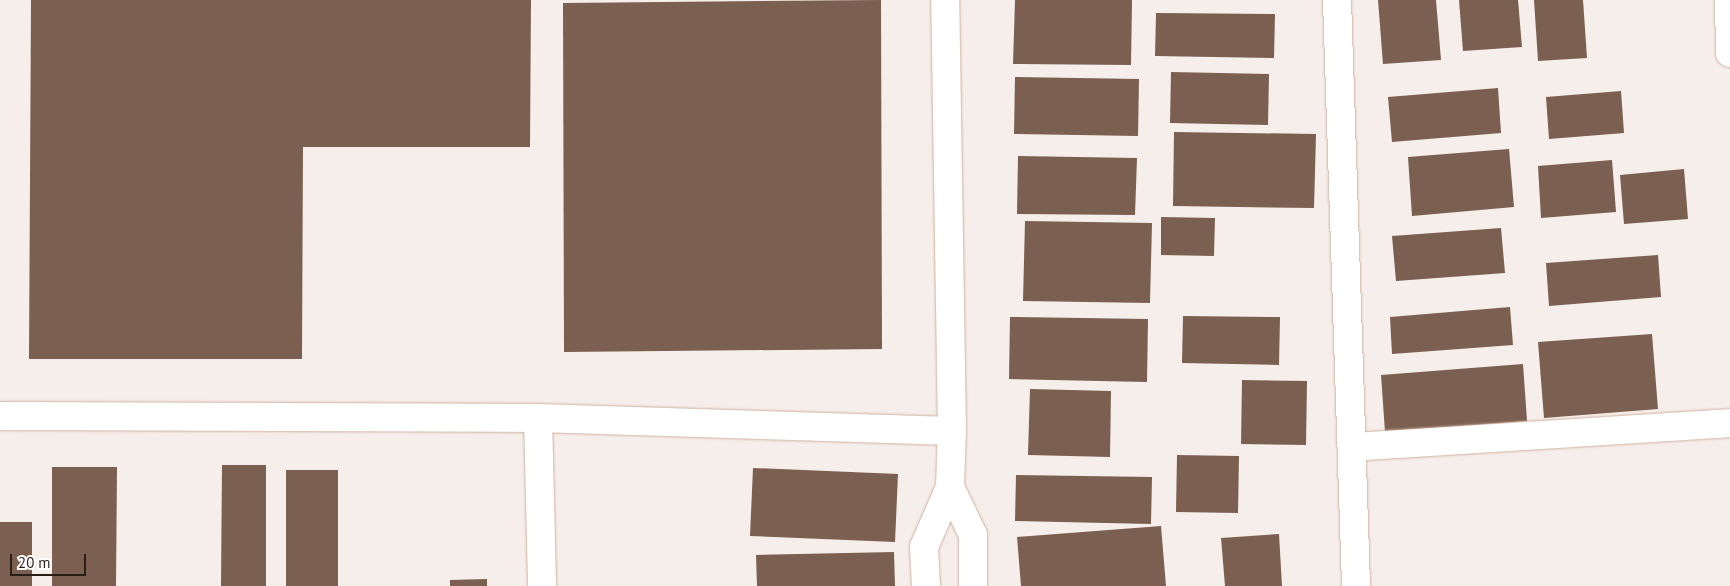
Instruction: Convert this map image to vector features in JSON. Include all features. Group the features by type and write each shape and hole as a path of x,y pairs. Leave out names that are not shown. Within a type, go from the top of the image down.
{"street":[{"path":"926,586 924,547 950,486 952,431 945,0"},
{"path":"1337,0 1356,586"},
{"path":"1729,0 1730,53"},
{"path":"0,416 538,418 952,431"},
{"path":"538,418 542,586"},
{"path":"1352,447 1730,422"},
{"path":"950,486 973,535 973,586"}],"shaded area":[{"path":"0,0 1730,0 1730,586 0,586"}],"building":[{"path":"31,0 531,0 530,147 303,147 302,359 29,359"},
{"path":"881,0 882,349 564,352 563,3"},
{"path":"1015,0 1132,0 1131,65 1013,64"},
{"path":"1378,0 1436,0 1441,60 1383,64"},
{"path":"1459,0 1518,0 1522,47 1463,51"},
{"path":"1534,0 1583,0 1587,58 1538,61"},
{"path":"1156,13 1275,14 1274,58 1155,56"},
{"path":"1171,72 1269,74 1268,125 1170,123"},
{"path":"1015,77 1139,79 1138,136 1014,134"},
{"path":"1498,88 1501,133 1392,142 1388,97"},
{"path":"1621,91 1624,133 1549,139 1546,97"},
{"path":"1174,132 1316,134 1314,208 1173,206"},
{"path":"1509,149 1514,207 1412,216 1408,157"},
{"path":"1018,156 1137,158 1135,215 1017,214"},
{"path":"1612,160 1616,212 1541,218 1538,166"},
{"path":"1684,169 1688,219 1624,224 1620,175"},
{"path":"1161,217 1215,218 1214,256 1161,255"},
{"path":"1025,221 1152,223 1150,303 1023,301"},
{"path":"1501,228 1505,273 1396,281 1392,236"},
{"path":"1658,255 1661,297 1549,306 1546,263"},
{"path":"1510,307 1513,345 1392,354 1390,317"},
{"path":"1183,316 1280,317 1279,365 1182,363"},
{"path":"1010,317 1148,319 1147,382 1009,379"},
{"path":"1652,334 1658,409 1544,418 1538,342"},
{"path":"1523,364 1527,421 1385,432 1381,375"},
{"path":"1242,380 1307,381 1306,445 1241,444"},
{"path":"1030,389 1111,391 1110,457 1028,455"},
{"path":"1177,455 1239,456 1238,513 1176,512"},
{"path":"222,465 266,465 266,586 221,586"},
{"path":"52,467 117,467 116,586 52,586"},
{"path":"753,468 898,474 895,542 750,536"},
{"path":"286,470 338,470 338,586 286,586"},
{"path":"1016,475 1152,477 1151,524 1015,521"},
{"path":"0,522 32,522 32,586 0,586"},
{"path":"1161,526 1166,586 1021,586 1017,537"},
{"path":"1279,534 1282,586 1225,586 1221,538"},
{"path":"894,552 895,586 757,586 756,555"},
{"path":"487,579 487,586 450,586 450,580"}]}
